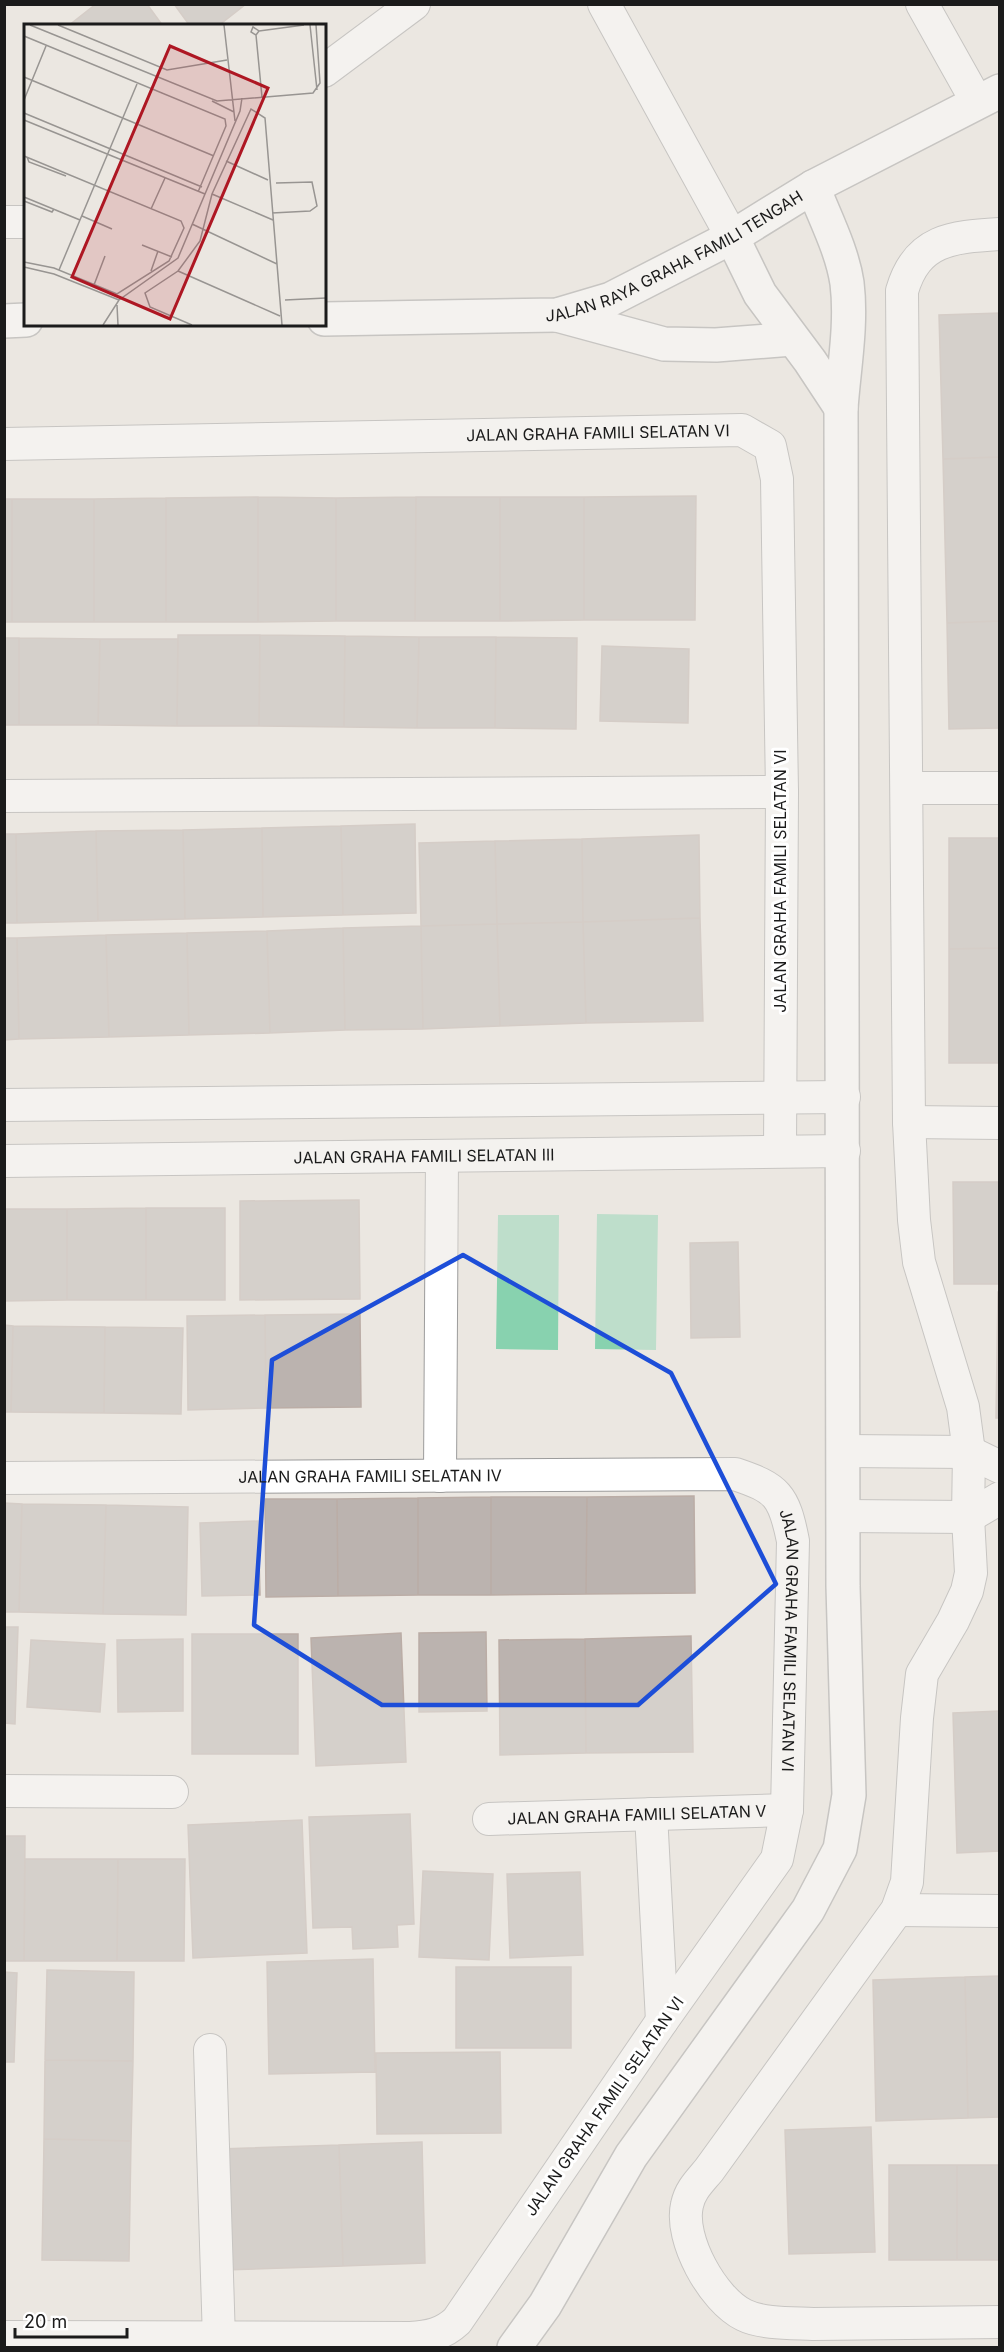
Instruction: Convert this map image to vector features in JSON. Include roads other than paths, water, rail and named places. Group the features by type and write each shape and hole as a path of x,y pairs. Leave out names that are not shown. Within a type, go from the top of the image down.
{"street":[{"path":"326,70 414,4"},
{"path":"604,4 732,237 760,294 841,408"},
{"path":"922,4 988,97"},
{"name":"JALAN RAYA GRAHA FAMILI TENGAH","path":"326,318 557,315 611,299 732,237 813,187 988,97"},
{"path":"514,2348 544,2305 631,2156 808,1910 840,1849 849,1795 843,1586 844,1097 841,408 849,306 846,281 838,251 813,187"},
{"path":"4,222 24,222"},
{"path":"999,234 958,237 931,247 918,258 907,274 902,291 908,788 909,1122 914,1220 919,1262 963,1407 969,1452 968,1517 971,1573 967,1591 953,1621 922,1674 919,1689 907,1882 897,1910 709,2170 691,2191 686,2206 686,2221 696,2252 710,2283 727,2303 745,2316 803,2324 999,2322"},
{"path":"557,315 663,344 716,345 792,339"},
{"path":"4,321 24,320"},
{"name":"JALAN GRAHA FAMILI SELATAN VI","path":"4,444 742,430 770,446 777,479 782,792 780,1151"},
{"path":"908,788 999,788"},
{"path":"4,796 782,792"},
{"path":"4,1105 844,1097"},
{"path":"909,1122 999,1123"},
{"name":"JALAN GRAHA FAMILI SELATAN III","path":"4,1161 844,1150"},
{"path":"440,1476 442,1156"},
{"path":"844,1451 969,1452 999,1467"},
{"name":"JALAN GRAHA FAMILI SELATAN VI","path":"4,2337 219,2340 410,2338 429,2337 447,2330 457,2321 662,2021 777,1859 787,1810 794,1540 789,1521 771,1489 735,1474"},
{"name":"JALAN GRAHA FAMILI SELATAN IV","path":"4,1478 735,1474"},
{"path":"844,1515 968,1517 999,1498"},
{"path":"4,1791 172,1792"},
{"name":"JALAN GRAHA FAMILI SELATAN V","path":"489,1819 787,1810"},
{"path":"651,1814 662,2021"},
{"path":"897,1910 999,1911"},
{"path":"210,2050 219,2340"}]}
